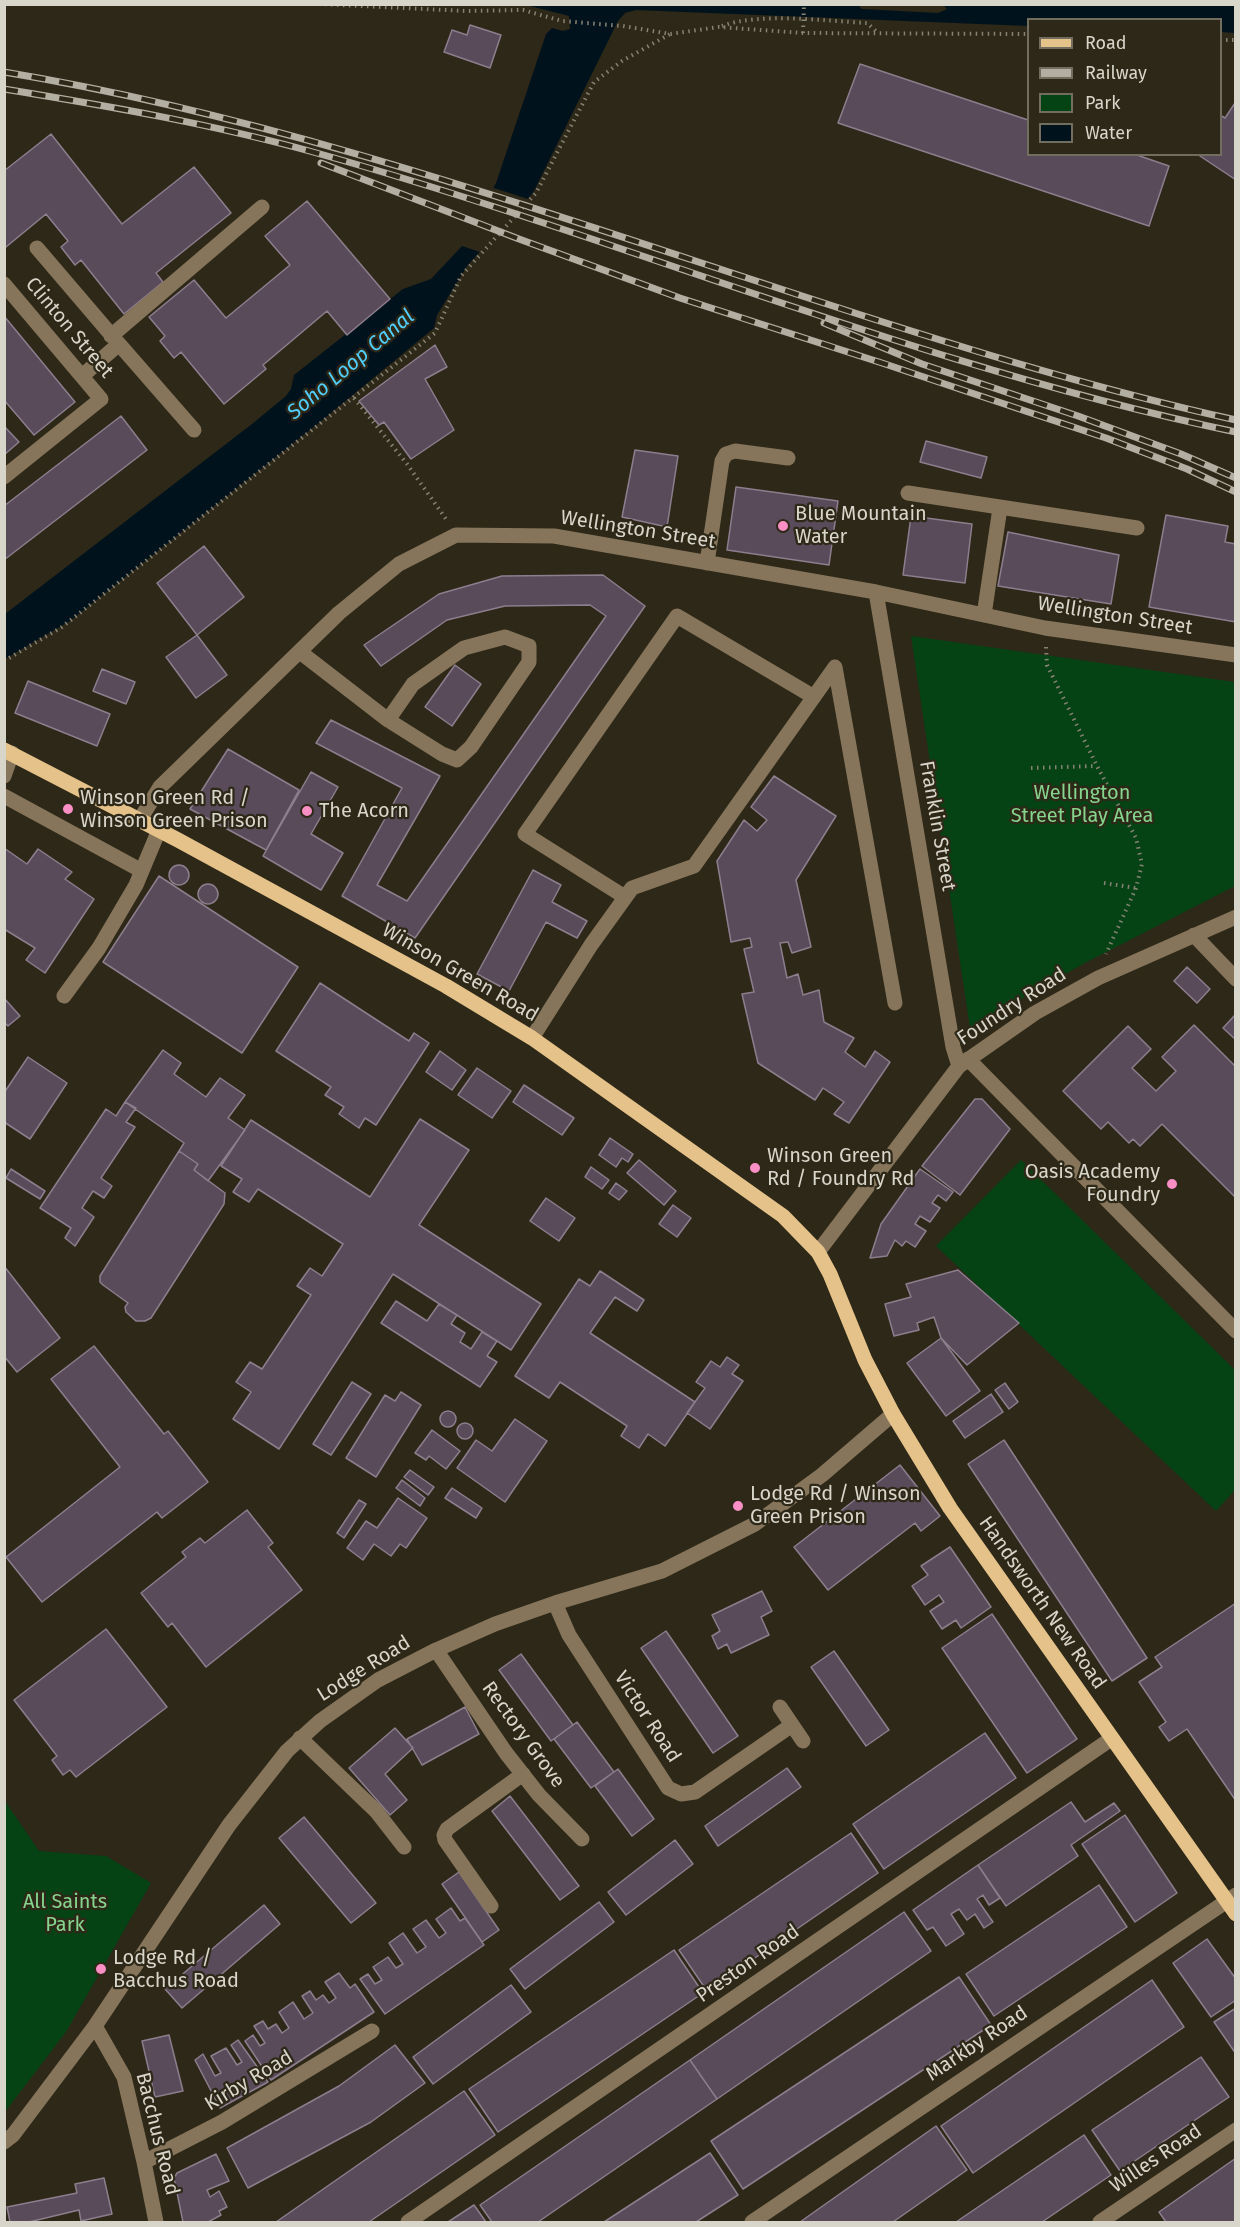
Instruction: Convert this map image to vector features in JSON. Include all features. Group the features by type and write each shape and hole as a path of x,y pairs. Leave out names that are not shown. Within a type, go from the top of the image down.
{"main road":[{"name":"Winson Green Road","path":"8,752 159,830 446,986 532,1038 783,1216 818,1252 841,1299"},
{"name":"Handsworth New Road","path":"841,1299 865,1360 893,1414 950,1508 1111,1739 1231,1897 1236,1914"}],"street":[{"path":"82,376 115,340 262,207"},
{"path":"37,248 194,430"},
{"name":"Clinton Street","path":"4,284 101,399 4,477"},
{"path":"707,563 722,461 726,454 735,451 788,458"},
{"path":"908,493 1137,528"},
{"path":"984,615 1000,508"},
{"name":"Wellington Street","path":"139,821 160,787 339,613 399,564 456,535 554,536 876,592 1045,628 1236,655"},
{"name":"Franklin Street","path":"876,592 952,1047 964,1063"},
{"path":"625,897 525,834 678,616 814,697"},
{"path":"300,652 388,720 442,754 457,760 471,747 529,662 529,646 505,637 464,648 413,684 388,720"},
{"path":"532,1038 591,945 632,888 694,866 835,667 895,1002"},
{"path":"4,776 8,752"},
{"path":"4,796 142,871"},
{"path":"64,996 99,948 136,885 159,830"},
{"name":"Foundry Road","path":"818,1252 964,1063 1035,1013 1098,978 1236,916"},
{"path":"1194,935 1236,979"},
{"path":"964,1063 1236,1331"},
{"name":"Lodge Road","path":"4,2142 13,2135 95,2025 229,1825 286,1751 320,1721 378,1680 436,1650 495,1624 662,1570 755,1524 822,1475 893,1414"},
{"name":"Victor Road","path":"555,1603 569,1635 668,1788 681,1794 695,1792 792,1725"},
{"name":"Rectory Grove","path":"436,1650 506,1753 539,1795 582,1839"},
{"path":"780,1707 803,1741"},
{"path":"300,1738 376,1811 404,1847"},
{"name":"Preston Road","path":"408,2223 1111,1739"},
{"path":"491,1906 445,1840 444,1835 447,1830 523,1774"},
{"name":"Markby Road","path":"752,2223 1231,1897"},
{"name":"Bacchus Road","path":"95,2025 124,2077 156,2223"},
{"name":"Kirby Road","path":"144,2162 222,2122 372,2031"},
{"name":"Willes Road","path":"1100,2223 1236,2130"}],"path":[{"path":"319,4 466,11 524,10 562,21 623,26 670,34 719,27 878,33 1027,34"},
{"path":"803,31 804,4"},
{"path":"719,27 736,21 778,19 867,23 878,33"},
{"path":"4,661 62,627 435,333 461,276 536,193 594,82 622,61 670,34"},
{"path":"354,398 407,464 456,535"},
{"path":"1045,628 1047,665 1136,838 1143,864 1136,888 1098,978"},
{"path":"1031,768 1097,766"},
{"path":"1104,884 1136,888"}],"green space":[{"name":"Wellington Street Play Area","path":"911,636 1235,682 1235,886 1085,963 970,1028"},
{"path":"1021,1160 1235,1370 1235,1490 1216,1511 936,1246"},
{"name":"All Saints Park","path":"5,1801 39,1851 106,1856 151,1883 66,2032 5,2112"}],"water":[{"name":"Soho Loop Canal","path":"857,4 862,9 938,13 947,9 944,6 922,5 1235,5 1235,33 1222,32 1222,18 1027,18 1027,26 636,10 625,13 618,21 533,193 467,266 437,315 434,328 70,621 5,659 5,614 252,424 286,396 291,389 294,375 403,289 431,279 463,245 496,183 546,34 552,28 563,31 570,29 569,16 526,5 510,5"}],"pier":[{"path":"491,187 531,200 483,253 459,245"}],"building":[{"path":"470,25 501,35 490,68 444,52 452,30 467,35"},
{"path":"860,64 1027,120 1027,156 1140,156 1169,166 1149,226 838,123"},
{"path":"1235,103 1236,180 1200,156 1222,156 1222,116 1225,118"},
{"path":"51,134 122,224 194,167 231,213 156,273 163,282 124,314 81,260 75,265 61,247 68,241 46,214 6,247 4,245 4,171"},
{"path":"307,201 390,299 347,335 327,311 263,365 266,369 224,404 181,352 174,358 160,341 165,336 149,317 194,280 226,318 290,265 265,236"},
{"path":"4,316 75,402 34,435 4,400"},
{"path":"435,345 447,367 425,379 454,430 411,459 384,422 379,425 359,401"},
{"path":"121,416 147,450 4,560 4,506"},
{"path":"4,426 19,442 4,455"},
{"path":"926,441 987,457 981,478 920,462"},
{"path":"635,450 678,456 667,527 622,517"},
{"name":"Blue Mountain Water","path":"736,487 838,501 829,565 727,550"},
{"path":"1166,515 1228,526 1225,542 1236,544 1236,622 1149,607"},
{"path":"911,516 972,524 965,583 903,575"},
{"path":"1008,532 1119,555 1111,604 998,586"},
{"path":"204,546 244,597 197,635 157,583"},
{"path":"603,575 645,606 415,938 342,896 402,788 316,743 331,720 440,776 377,885 407,901 606,616 590,605 505,606 447,620 381,666 364,645 439,594 502,576"},
{"path":"197,635 227,675 196,698 166,657"},
{"path":"455,665 481,684 452,726 425,707"},
{"path":"102,669 135,682 126,704 93,691"},
{"path":"28,681 110,714 97,746 15,713"},
{"path":"228,749 299,790 266,850 190,809"},
{"name":"The Acorn","path":"311,772 338,787 311,834 343,853 321,890 263,856"},
{"path":"774,776 836,816 796,880 811,947 792,953 788,942 780,943 787,978 798,974 803,995 819,990 824,1022 854,1038 845,1052 865,1067 875,1051 890,1062 849,1123 834,1114 844,1102 823,1088 815,1100 758,1063 742,994 754,992 744,949 752,947 750,938 731,942 717,861 744,820 757,831 767,820 751,807"},
{"path":"4,848 27,864 38,849 72,872 65,879 94,899 45,973 26,960 35,948 4,929"},
{"path":"179,865 186,868 189,875 186,882 179,885 172,882 169,875 172,868"},
{"path":"533,870 561,885 552,902 587,921 577,938 546,922 509,991 477,974"},
{"path":"159,876 298,967 242,1053 103,962"},
{"path":"208,884 215,887 218,894 215,901 208,904 201,901 198,894 201,887"},
{"path":"1187,967 1210,989 1197,1003 1174,981"},
{"path":"320,983 409,1041 414,1033 429,1043 376,1125 365,1118 359,1128 339,1114 344,1107 325,1095 331,1087 276,1051"},
{"path":"4,998 20,1016 8,1026 4,1022"},
{"path":"1236,1015 1236,1040 1223,1028"},
{"path":"1194,1025 1236,1067 1236,1198 1162,1124 1140,1146 1133,1139 1129,1143 1108,1122 1101,1129 1063,1091 1128,1026 1151,1049 1132,1068 1156,1091 1176,1071 1162,1057"},
{"path":"163,1050 181,1063 174,1074 206,1097 220,1078 245,1095 228,1118 245,1130 208,1181 194,1170 198,1164 179,1151 184,1143 125,1102"},
{"path":"440,1051 466,1070 452,1090 426,1072"},
{"path":"28,1057 67,1083 30,1139 4,1122 4,1093"},
{"path":"477,1068 511,1091 492,1118 458,1095"},
{"path":"524,1085 574,1118 562,1135 513,1102"},
{"path":"975,1099 982,1099 1010,1129 960,1195 922,1166"},
{"path":"125,1102 136,1108 126,1122 135,1127 101,1178 112,1186 104,1198 93,1191 82,1208 94,1217 75,1246 65,1238 71,1228 40,1208 106,1109 116,1116"},
{"path":"420,1119 469,1150 419,1225 541,1304 511,1350 393,1274 279,1449 233,1419 251,1392 236,1382 250,1362 262,1369 311,1295 297,1286 310,1268 322,1276 343,1244 258,1189 249,1202 233,1192 242,1179 221,1166 251,1120 370,1197"},
{"path":"610,1138 633,1154 628,1162 622,1158 616,1167 599,1155"},
{"path":"179,1151 198,1164 194,1170 225,1193 224,1204 151,1318 136,1321 126,1312 125,1307 128,1303 103,1285 100,1282 100,1276"},
{"path":"639,1160 676,1191 664,1205 627,1173"},
{"path":"591,1167 609,1180 602,1189 585,1177"},
{"path":"11,1169 45,1191 40,1199 6,1178"},
{"path":"920,1169 953,1192 946,1201 938,1195 932,1203 940,1208 930,1222 920,1216 915,1224 926,1231 915,1247 906,1241 902,1246 895,1240 887,1256 870,1258 881,1224"},
{"path":"616,1183 627,1191 619,1200 609,1193"},
{"path":"546,1198 575,1218 559,1241 530,1221"},
{"path":"673,1205 691,1218 677,1237 659,1224"},
{"path":"4,1266 60,1338 17,1372 4,1356"},
{"path":"958,1270 1019,1323 967,1365 941,1338 934,1317 917,1323 919,1330 894,1336 885,1304 911,1297 906,1284"},
{"path":"600,1271 644,1300 637,1311 615,1297 590,1333 695,1402 665,1446 648,1434 639,1448 621,1436 627,1426 560,1382 549,1398 515,1376 579,1279 590,1286"},
{"path":"396,1301 427,1321 439,1304 457,1315 451,1324 465,1333 460,1342 471,1349 482,1332 497,1341 487,1356 497,1362 480,1387 381,1323"},
{"path":"941,1338 980,1391 946,1416 907,1363"},
{"path":"94,1346 164,1434 168,1431 208,1482 162,1518 157,1512 42,1602 6,1557 120,1467 51,1379"},
{"path":"727,1357 739,1365 732,1374 743,1381 710,1429 687,1413 705,1388 696,1382 711,1361 720,1367"},
{"path":"352,1382 371,1394 331,1455 313,1444"},
{"path":"1005,1383 1018,1402 1009,1409 995,1390"},
{"path":"401,1392 421,1405 376,1477 346,1458 385,1395 395,1401"},
{"path":"991,1394 1003,1412 965,1438 953,1421"},
{"path":"445,1411 451,1411 456,1419 454,1425 445,1427 440,1422 440,1416"},
{"path":"515,1419 547,1441 505,1502 457,1468 476,1440 492,1451"},
{"path":"462,1423 468,1423 473,1431 471,1437 462,1439 457,1434 457,1428"},
{"path":"432,1430 460,1451 446,1469 429,1456 426,1460 415,1453"},
{"path":"1004,1440 1147,1658 1112,1681 968,1464"},
{"path":"900,1465 940,1516 921,1531 915,1523 828,1590 794,1547"},
{"path":"410,1470 434,1487 428,1495 404,1477"},
{"path":"402,1480 425,1498 420,1506 396,1488"},
{"path":"452,1488 482,1508 476,1518 445,1498"},
{"path":"398,1498 427,1518 406,1548 400,1544 391,1556 374,1544 363,1560 347,1548 366,1521 377,1528"},
{"path":"359,1500 366,1504 344,1538 337,1533"},
{"path":"247,1510 273,1543 268,1547 302,1590 206,1667 172,1623 168,1627 141,1593 186,1557 182,1552 200,1538 205,1543"},
{"path":"950,1547 991,1607 961,1628 956,1620 942,1629 930,1611 944,1602 939,1595 925,1605 912,1586 928,1575 921,1566"},
{"path":"762,1591 772,1611 761,1617 769,1635 731,1653 727,1644 718,1649 712,1636 720,1631 712,1615"},
{"path":"1236,1603 1236,1801 1187,1729 1169,1741 1159,1727 1166,1722 1139,1682 1162,1667 1155,1657"},
{"path":"992,1614 1077,1739 1027,1773 942,1648"},
{"path":"106,1629 167,1707 76,1777 70,1770 63,1775 52,1760 57,1756 14,1700"},
{"path":"666,1631 738,1736 713,1753 641,1648"},
{"path":"834,1651 889,1730 866,1746 811,1667"},
{"path":"521,1654 573,1725 551,1741 499,1670"},
{"path":"465,1707 479,1734 422,1765 407,1739"},
{"path":"577,1722 614,1772 591,1788 554,1739"},
{"path":"395,1728 413,1748 385,1774 407,1800 390,1815 349,1768"},
{"path":"985,1733 1016,1778 884,1869 853,1824"},
{"path":"787,1768 801,1787 718,1846 705,1826"},
{"path":"618,1769 654,1819 632,1836 595,1786"},
{"path":"510,1796 579,1886 560,1900 492,1811"},
{"path":"1071,1802 1085,1822 1114,1803 1120,1811 1071,1845 1078,1856 1006,1906 978,1865"},
{"path":"1125,1815 1177,1893 1135,1922 1082,1844"},
{"path":"304,1817 376,1903 351,1923 279,1838"},
{"path":"851,1833 878,1873 707,1991 679,1950"},
{"path":"675,1840 693,1864 626,1915 608,1892"},
{"path":"978,1865 1000,1898 989,1905 983,1895 977,1899 993,1922 984,1928 975,1914 967,1920 959,1909 951,1914 964,1934 946,1946 933,1927 927,1930 913,1910"},
{"path":"459,1872 499,1930 482,1942 442,1884"},
{"path":"1099,1885 1127,1927 994,2016 966,1974"},
{"path":"599,1902 614,1922 525,1989 510,1969"},
{"path":"264,1905 280,1924 182,2008 165,1989"},
{"path":"451,1908 460,1921 465,1918 484,1945 385,2014 360,1979 368,1974 375,1984 382,1980 373,1967 388,1957 396,1968 403,1964 389,1943 403,1933 417,1953 426,1947 413,1929 426,1920 439,1938 446,1933 436,1919"},
{"path":"904,1912 931,1951 717,2099 690,2060"},
{"path":"1207,1939 1236,1979 1236,2000 1211,2017 1173,1963"},
{"path":"674,1950 703,1993 498,2132 469,2089"},
{"path":"339,1973 350,1988 355,1984 374,2012 271,2080 245,2041 253,2035 260,2046 265,2043 254,2026 263,2021 268,2029 276,2024 282,2033 289,2028 279,2012 293,2002 304,2019 313,2013 302,1996 310,1991 316,2000 323,1995 329,2003 336,1998 325,1982"},
{"path":"959,1977 991,2025 743,2189 711,2141"},
{"path":"1152,1980 1184,2027 973,2173 941,2126"},
{"path":"511,1985 531,2012 433,2084 413,2057"},
{"path":"1236,2008 1236,2054 1214,2022"},
{"path":"169,2035 183,2091 155,2097 142,2041"},
{"path":"238,2040 268,2082 220,2108 195,2060 203,2054 215,2076 221,2073 211,2056 226,2048 237,2065 242,2062 231,2045"},
{"path":"395,2045 425,2083 371,2122 248,2188 227,2148 339,2086"},
{"path":"1201,2057 1229,2097 1120,2171 1092,2130"},
{"path":"690,2060 717,2099 538,2222 492,2222 480,2205"},
{"path":"464,2091 495,2135 369,2222 276,2222"},
{"path":"936,2126 967,2170 893,2222 800,2222"},
{"path":"1084,2135 1111,2175 1042,2222 956,2222"},
{"path":"710,2153 738,2195 696,2222 604,2222"},
{"path":"216,2154 229,2181 207,2190 210,2197 219,2191 227,2207 219,2211 221,2215 208,2222 183,2222 174,2178 177,2173"},
{"path":"1236,2158 1236,2222 1166,2222 1159,2212"},
{"path":"104,2178 112,2214 81,2221 79,2210 29,2222 10,2222 7,2207 77,2193 75,2184"},
{"path":"474,2205 486,2222 448,2222"}],"railway":[{"path":"4,72 110,92 320,143 526,206 983,353 1134,396 1236,420"},
{"path":"4,89 198,124 313,152 429,186 887,338 1002,373 1118,405 1236,432"},
{"path":"321,163 680,298 1106,438 1187,469 1236,492"},
{"path":"824,323 922,364 1078,416 1181,454 1236,478"}],"place":[{"name":"Blue Mountain Water","path":"783,526"},
{"name":"Winson Green Rd / Winson Green Prison","path":"68,809"},
{"name":"The Acorn","path":"307,811"},
{"name":"Winson Green Rd / Foundry Rd","path":"755,1168"},
{"name":"Oasis Academy Foundry","path":"1172,1184"},
{"name":"Lodge Rd / Winson Green Prison","path":"738,1506"},
{"name":"Lodge Rd / Bacchus Road","path":"101,1969"}]}
